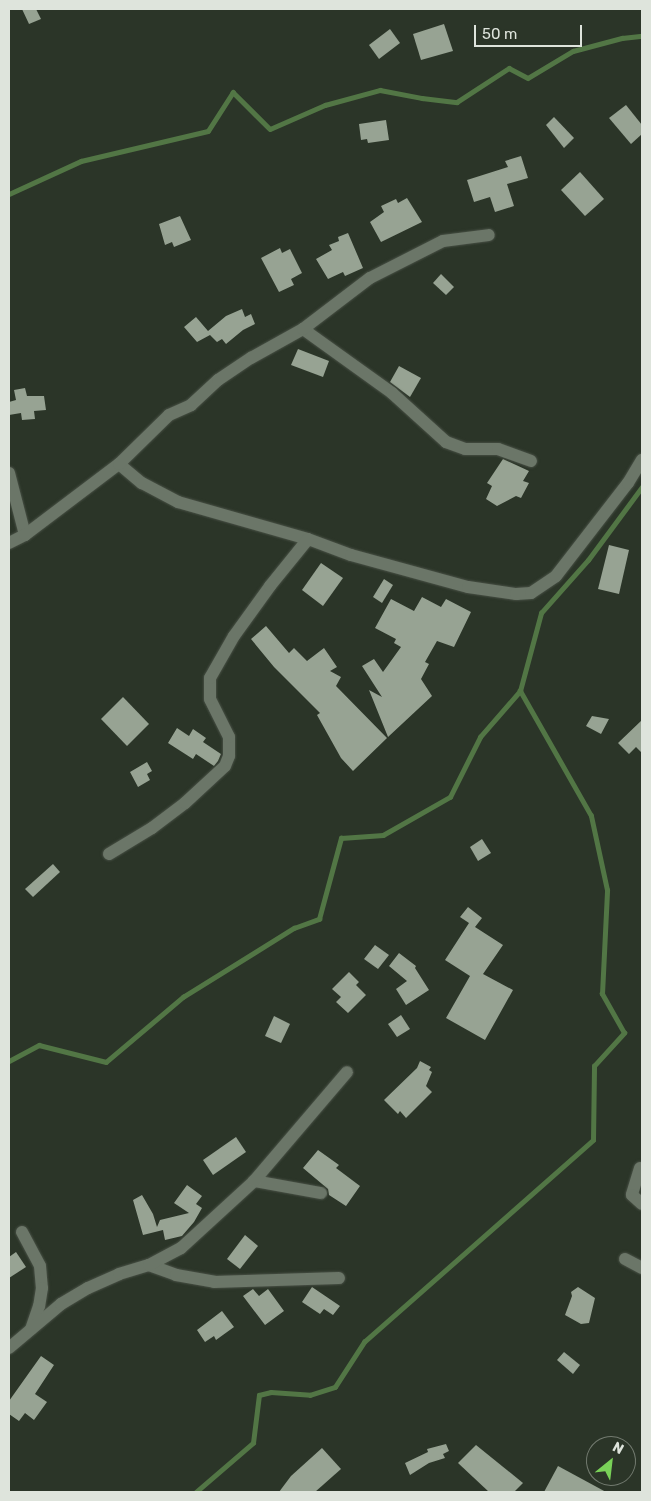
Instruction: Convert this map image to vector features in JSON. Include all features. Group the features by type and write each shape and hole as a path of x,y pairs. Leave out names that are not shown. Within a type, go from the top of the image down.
{"street":[{"path":"9,543 26,535 119,464 169,415 191,405 218,380 251,358 302,329 370,278 443,241 489,235"},
{"path":"302,329 392,393 446,442 465,449 498,450 530,461"},
{"path":"119,464 142,483 178,502 308,539 350,554 468,587 516,594 531,593 556,576 628,483 642,460"},
{"path":"9,473 26,535"},
{"path":"109,854 152,828 185,803 225,766 229,756 229,738 210,699 210,678 234,636 270,586 308,539"},
{"path":"9,1348 61,1304 88,1288 118,1274 149,1265 181,1248 254,1181 348,1072"},
{"path":"640,1168 632,1195 642,1204"},
{"path":"254,1181 320,1193"},
{"path":"22,1232 40,1266 42,1288 39,1306 31,1329"},
{"path":"625,1259 642,1268"},
{"path":"149,1265 176,1275 214,1282 339,1278"}],"building":[{"path":"22,9 36,9 41,19 29,24"},
{"path":"444,24 453,51 421,60 413,34"},
{"path":"390,29 400,43 379,59 369,45"},
{"path":"626,105 642,125 642,134 631,144 609,118"},
{"path":"554,117 574,138 564,148 546,125"},
{"path":"386,120 389,140 368,143 367,139 361,140 359,124"},
{"path":"521,156 528,178 507,184 514,206 495,212 490,197 474,202 467,180 508,167 505,161"},
{"path":"580,172 604,199 585,216 561,190"},
{"path":"407,198 422,222 381,242 370,222 384,212 381,206 396,199 398,203"},
{"path":"180,216 191,240 174,247 172,242 165,245 159,224"},
{"path":"348,233 363,268 345,276 343,272 328,279 316,259 332,250 329,245 339,241 338,237"},
{"path":"280,248 282,253 290,249 302,273 291,279 294,285 279,292 261,258"},
{"path":"441,274 454,287 446,295 433,283"},
{"path":"242,309 245,317 251,314 255,324 243,330 226,344 222,339 217,342 210,335 197,342 184,327 196,317 208,331 226,316"},
{"path":"298,349 329,361 323,377 291,365"},
{"path":"399,366 421,378 410,397 390,382"},
{"path":"25,388 27,396 44,396 46,410 34,411 35,419 22,420 21,413 9,415 9,402 16,400 14,390"},
{"path":"503,459 529,471 523,481 529,483 521,498 516,496 497,506 486,499 492,486 487,483"},
{"path":"609,545 629,550 619,594 598,589"},
{"path":"321,563 343,578 323,606 302,590"},
{"path":"384,579 393,585 382,603 373,597"},
{"path":"422,597 441,607 446,599 471,612 454,647 437,641 425,662 429,664 421,679 432,696 388,737 369,690 382,697 362,666 374,659 383,672 401,647 394,643 396,639 375,628 391,599 414,611"},
{"path":"266,626 289,653 294,648 307,661 324,648 337,667 330,671 341,677 336,686 387,738 353,771 341,758 317,715 320,713 274,667 251,639"},
{"path":"123,697 149,724 127,746 101,719"},
{"path":"592,716 609,719 601,734 586,726"},
{"path":"642,720 642,753 636,747 629,754 618,743"},
{"path":"177,728 189,736 193,729 206,738 203,742 221,754 214,766 196,754 193,759 168,743"},
{"path":"147,762 152,771 147,774 150,780 138,787 130,772"},
{"path":"482,839 491,853 478,861 470,847"},
{"path":"53,864 60,872 33,897 25,889"},
{"path":"468,907 482,918 475,927 503,945 483,974 513,990 485,1040 446,1018 470,976 445,960 469,923 460,917"},
{"path":"375,945 389,955 378,969 364,959"},
{"path":"399,953 416,966 415,968 429,990 406,1005 396,989 407,981 389,966"},
{"path":"349,972 359,982 356,985 366,995 348,1013 336,1002 341,997 332,989"},
{"path":"401,1015 410,1029 397,1037 388,1024"},
{"path":"274,1016 290,1024 281,1043 265,1036"},
{"path":"420,1061 431,1067 429,1070 432,1072 426,1086 432,1092 406,1118 400,1111 398,1114 384,1100 417,1068"},
{"path":"236,1137 246,1152 213,1175 203,1160"},
{"path":"318,1150 339,1165 336,1168 360,1186 346,1206 329,1195 328,1189 303,1168"},
{"path":"187,1185 202,1196 196,1204 202,1208 194,1222 182,1236 165,1240 163,1230 143,1235 133,1200 142,1195 153,1214 157,1227 160,1220 189,1213 174,1203"},
{"path":"245,1235 258,1246 240,1269 227,1259"},
{"path":"16,1252 26,1267 9,1278 9,1257"},
{"path":"312,1287 340,1306 333,1315 324,1309 320,1314 302,1302"},
{"path":"578,1287 595,1298 589,1323 581,1324 565,1315 572,1296 571,1292"},
{"path":"253,1289 259,1296 268,1289 284,1311 265,1325 243,1296"},
{"path":"222,1311 234,1327 216,1340 214,1336 205,1342 197,1330"},
{"path":"564,1352 580,1365 573,1374 557,1360"},
{"path":"41,1356 54,1365 35,1394 47,1402 34,1420 25,1413 19,1421 9,1414 9,1401"},
{"path":"446,1444 449,1451 443,1454 445,1458 429,1463 410,1475 405,1463 428,1452 427,1449"},
{"path":"476,1445 523,1483 514,1492 489,1492 458,1463"},
{"path":"322,1448 341,1469 315,1492 279,1492 291,1476"},
{"path":"558,1466 586,1481 586,1486 595,1486 606,1492 544,1492"}],"waterway":[{"path":"9,194 81,161 208,131 233,92 270,129 325,105 380,90 457,102 509,68 528,78 573,51 622,38 642,36"},
{"path":"196,1492 253,1443 259,1395 271,1392 310,1395 335,1387 364,1342 593,1140 594,1066 624,1033 602,994 607,890 591,816 520,691 541,613 588,560 642,487"},
{"path":"9,1061 39,1045 106,1062 183,997 294,928 319,919 341,838 383,835 450,797 480,737 520,691"}]}
